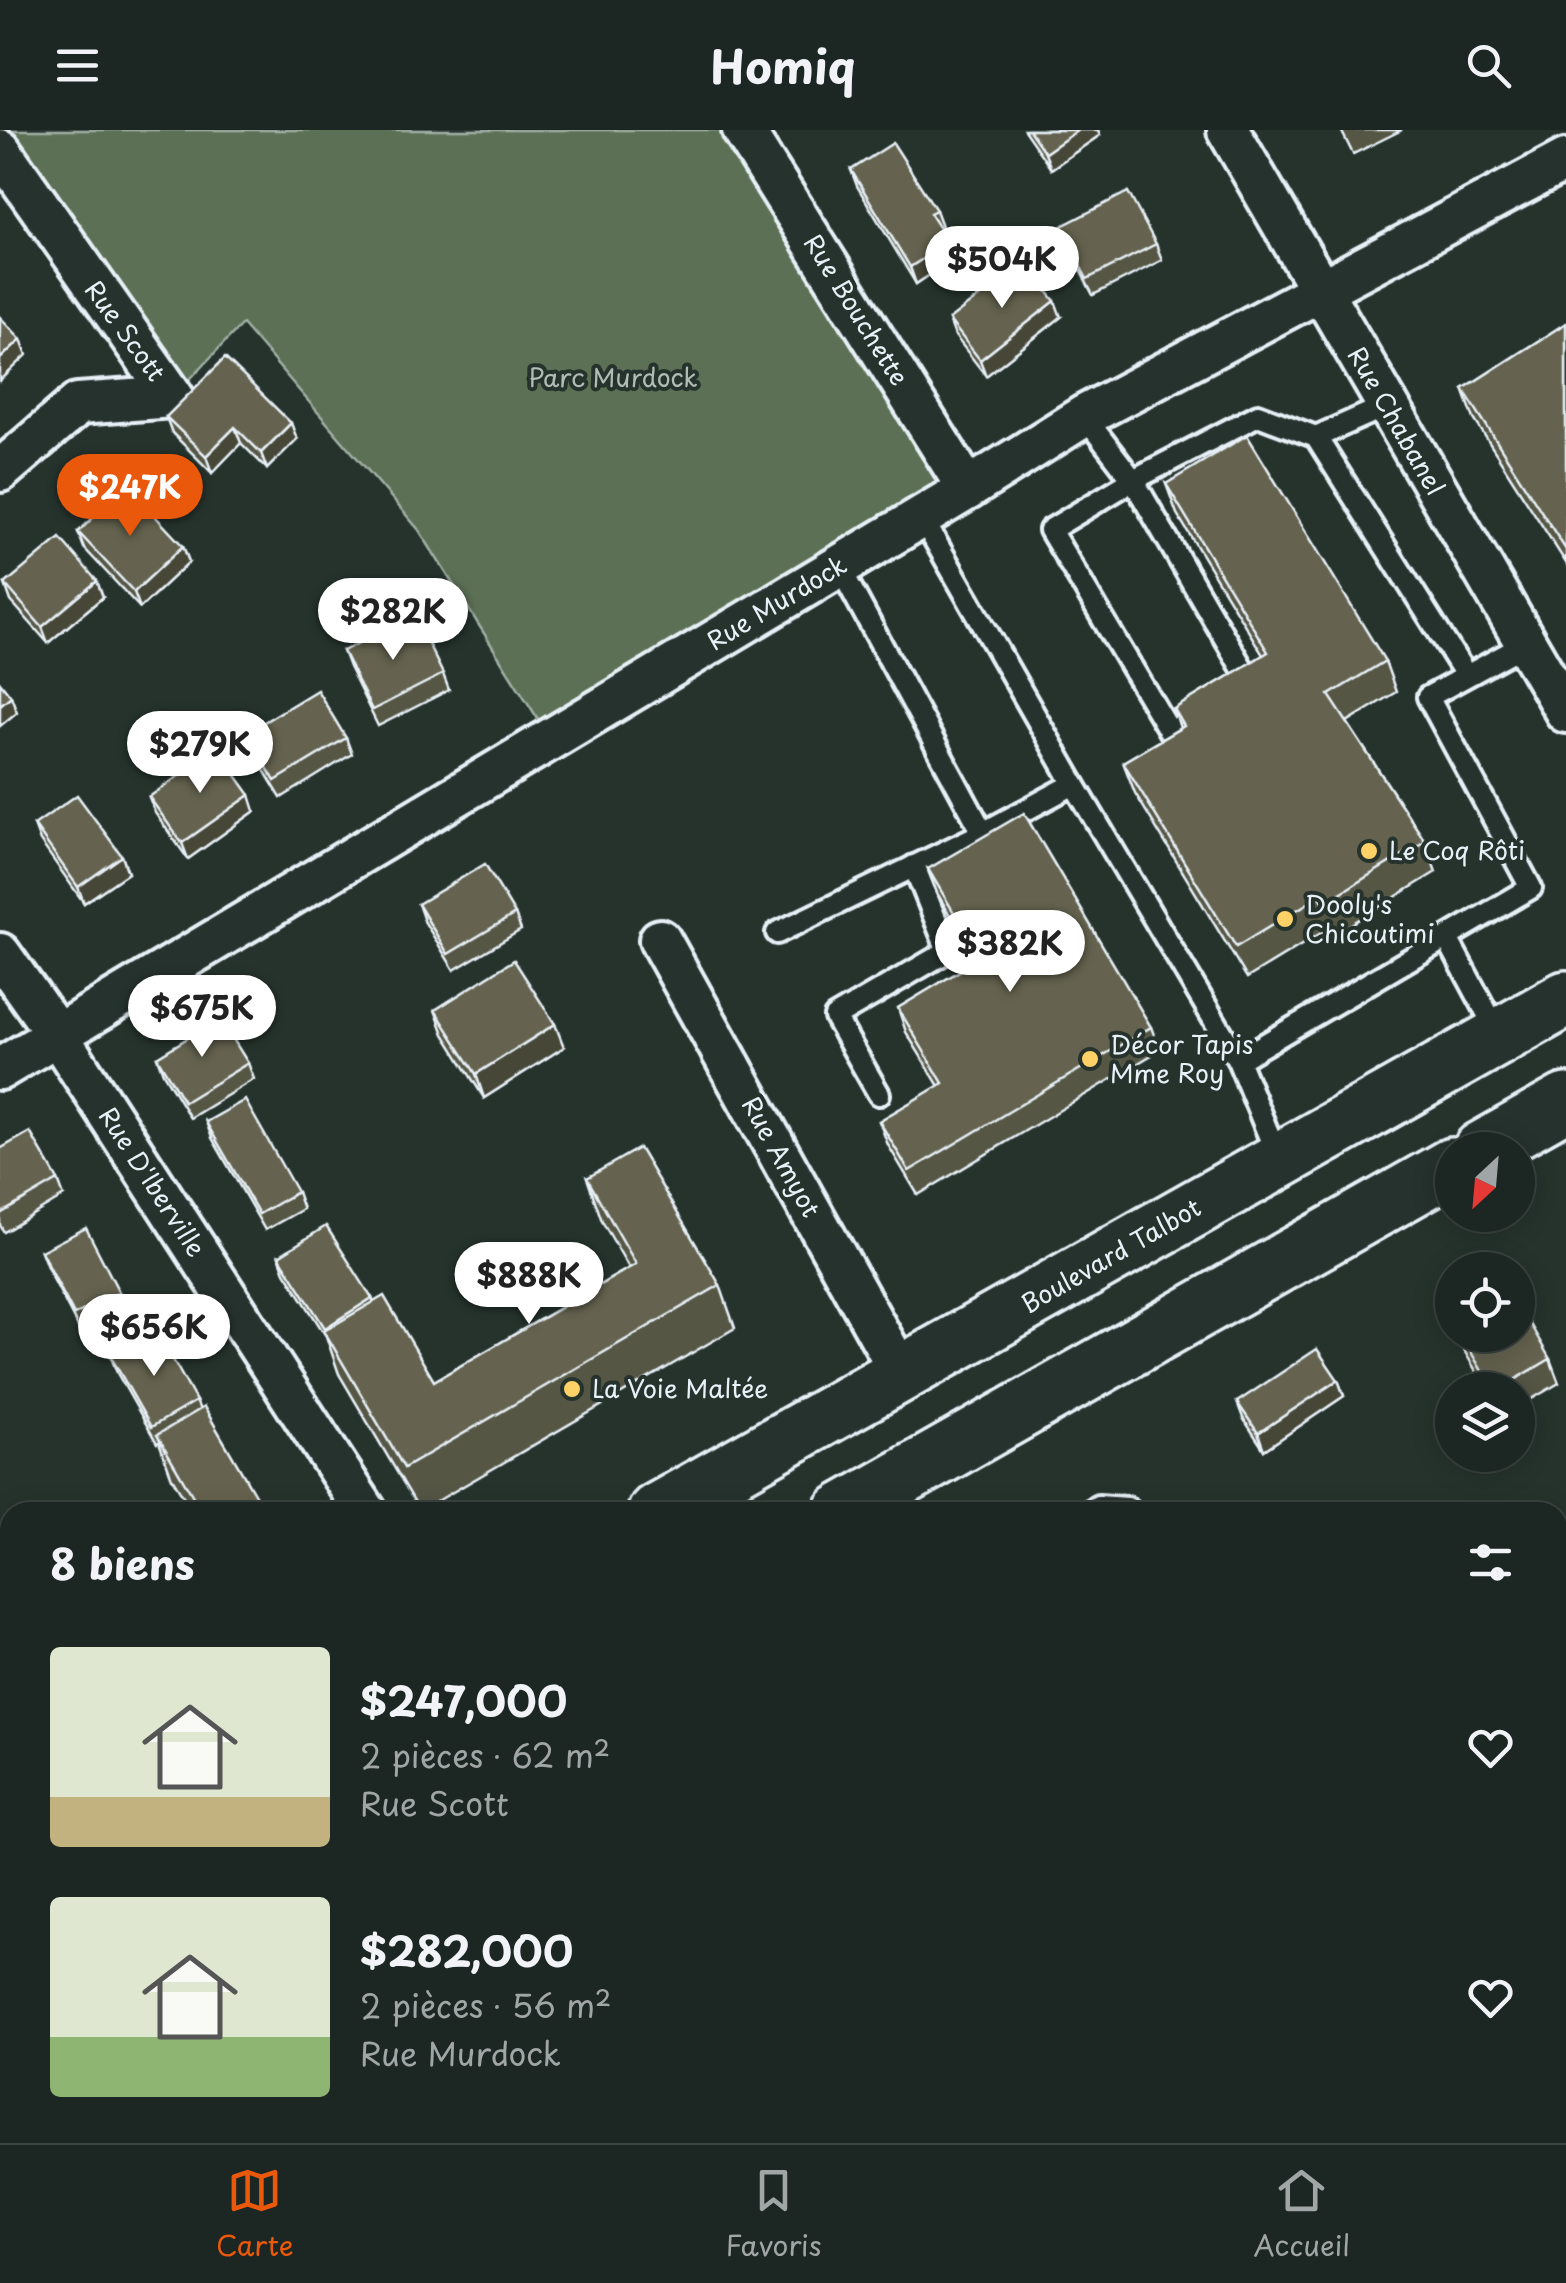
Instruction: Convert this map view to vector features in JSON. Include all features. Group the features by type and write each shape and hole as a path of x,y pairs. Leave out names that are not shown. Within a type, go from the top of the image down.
{"main road":[{"name":"Boulevard Talbot","path":"674,1502 1566,1000"},
{"path":"1513,1132 1566,1102"},
{"path":"860,1502 1435,1176"}],"street":[{"name":"Rue Bouchette","path":"744,130 968,489"},
{"name":"Rue Chabanel","path":"1228,130 1566,712"},
{"name":"Rue Scott","path":"0,150 173,397 78,404 0,471"},
{"name":"Rue Murdock","path":"0,1068 1084,416 1566,160"},
{"name":"Rue Amyot","path":"660,940 902,1375"},
{"name":"Rue D'Iberville","path":"0,954 58,1036 360,1502"}],"lane":[{"path":"1316,437 1386,406"},
{"path":"1084,416 1133,480 1252,685 1170,732 1050,530 1133,480 1258,414 1316,437 1466,676"},
{"path":"922,516 1074,784 1238,1060 1280,1161"},
{"path":"839,566 984,833"},
{"path":"1238,1060 1532,888 1428,697 1527,642"},
{"path":"777,933 984,833 1074,784"},
{"path":"879,1094 835,1017 948,950 914,866"},
{"path":"1448,940 1500,1037"}],"green space":[{"name":"Parc Murdock","path":"0,130 748,130 959,473 548,735 419,530 242,324 173,397 0,158"}],"building":[{"path":"1029,130 1078,130 1045,153"},
{"path":"893,143 936,210 930,213 949,242 910,267 851,170"},
{"path":"1128,192 1156,244 1087,279 1060,227"},
{"path":"1024,262 1055,301 980,360 949,320"},
{"path":"0,317 21,339 0,359"},
{"path":"1566,323 1566,550 1463,389"},
{"path":"225,358 291,423 261,453 235,427 206,456 166,417"},
{"path":"1247,435 1385,661 1329,695 1425,841 1324,903 1320,896 1236,947 1123,762 1184,726 1174,709 1268,652 1166,484"},
{"path":"127,486 183,546 134,592 78,532"},
{"path":"60,538 97,581 42,627 5,584"},
{"path":"414,615 443,674 372,710 343,651"},
{"path":"0,682 11,696 0,705"},
{"path":"317,690 346,738 275,781 246,733"},
{"path":"217,749 250,795 182,843 149,797"},
{"path":"77,795 122,856 78,887 34,825"},
{"path":"1024,813 1151,1027 909,1171 879,1121 943,1083 898,1008 981,958 928,869"},
{"path":"485,864 515,914 448,954 418,904"},
{"path":"514,960 555,1024 476,1074 435,1010"},
{"path":"220,1018 248,1063 184,1102 157,1057"},
{"path":"245,1100 297,1192 259,1214 206,1122"},
{"path":"30,1132 58,1180 0,1214 0,1149"},
{"path":"639,1148 720,1285 404,1468 324,1331 384,1296 434,1381 636,1264 587,1178"},
{"path":"326,1226 372,1298 325,1328 279,1256"},
{"path":"86,1228 119,1292 74,1315 41,1251"},
{"path":"157,1331 196,1401 151,1427 111,1357"},
{"path":"1535,1333 1550,1359 1528,1372 1483,1372 1471,1352 1535,1352"},
{"path":"1317,1349 1338,1380 1258,1433 1237,1402"},
{"path":"204,1407 259,1502 196,1502 157,1435"}],"place":[{"name":"Le Coq Rôti","path":"1369,851"},
{"name":"Dooly's Chicoutimi","path":"1285,919"},
{"name":"Décor Tapis Mme Roy","path":"1090,1059"},
{"name":"La Voie Maltée","path":"572,1389"}]}
